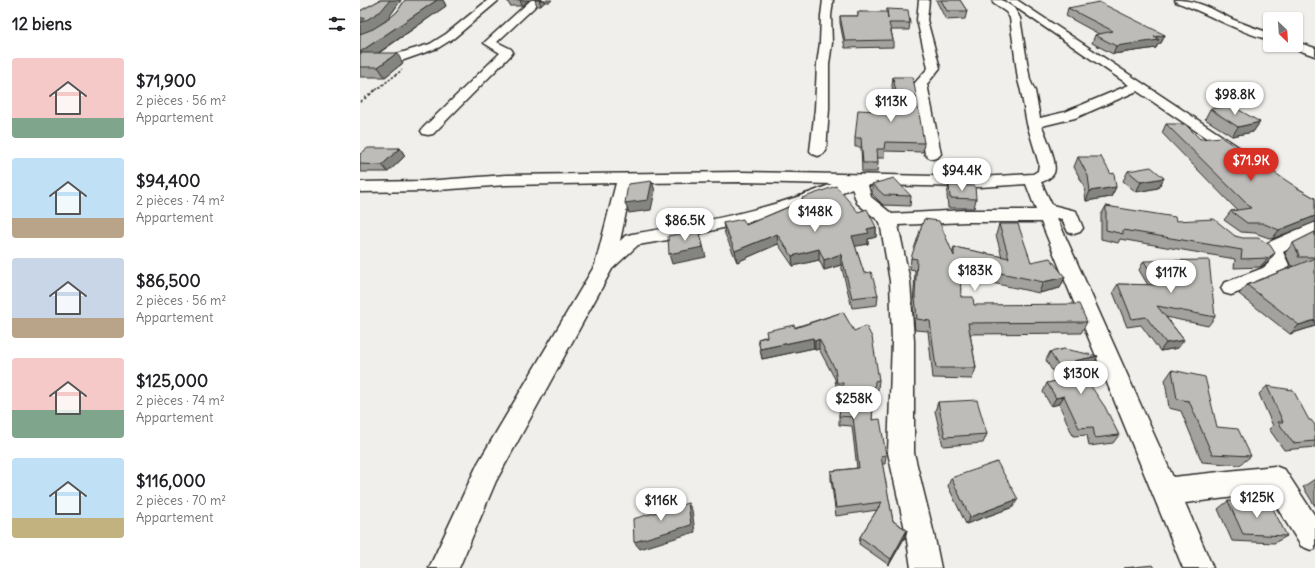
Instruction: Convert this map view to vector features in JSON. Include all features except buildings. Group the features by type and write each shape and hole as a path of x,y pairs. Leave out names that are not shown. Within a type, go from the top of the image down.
{"street":[{"path":"403,62 445,40 494,0"},
{"path":"428,131 507,52 490,43 537,0"},
{"path":"818,151 822,109 823,64 826,43 825,22 828,0"},
{"path":"924,0 922,20 934,68 920,84 933,154"},
{"path":"360,188 425,186 506,180 742,177 980,182 1038,178 1046,172 1047,164 1034,124 1028,91 1024,80 1015,18 1010,10 996,0"},
{"path":"1010,0 1251,161"},
{"path":"1180,0 1200,7 1232,23 1263,34"},
{"path":"1303,48 1315,52"},
{"path":"1034,124 1070,115 1130,88 1139,87"},
{"path":"444,568 487,472 604,265 625,179"},
{"path":"858,179 863,199 888,220 900,281 903,341 901,453 920,534 926,568"},
{"path":"604,265 632,240 685,231 754,215 811,199 858,179"},
{"path":"1032,179 1198,568"},
{"path":"888,220 1046,212 1070,215 1074,228"},
{"path":"1231,288 1270,273 1280,265 1266,246 1315,228"},
{"path":"1165,492 1275,479 1311,536"}],"path":[{"path":"360,102 403,62"}]}
